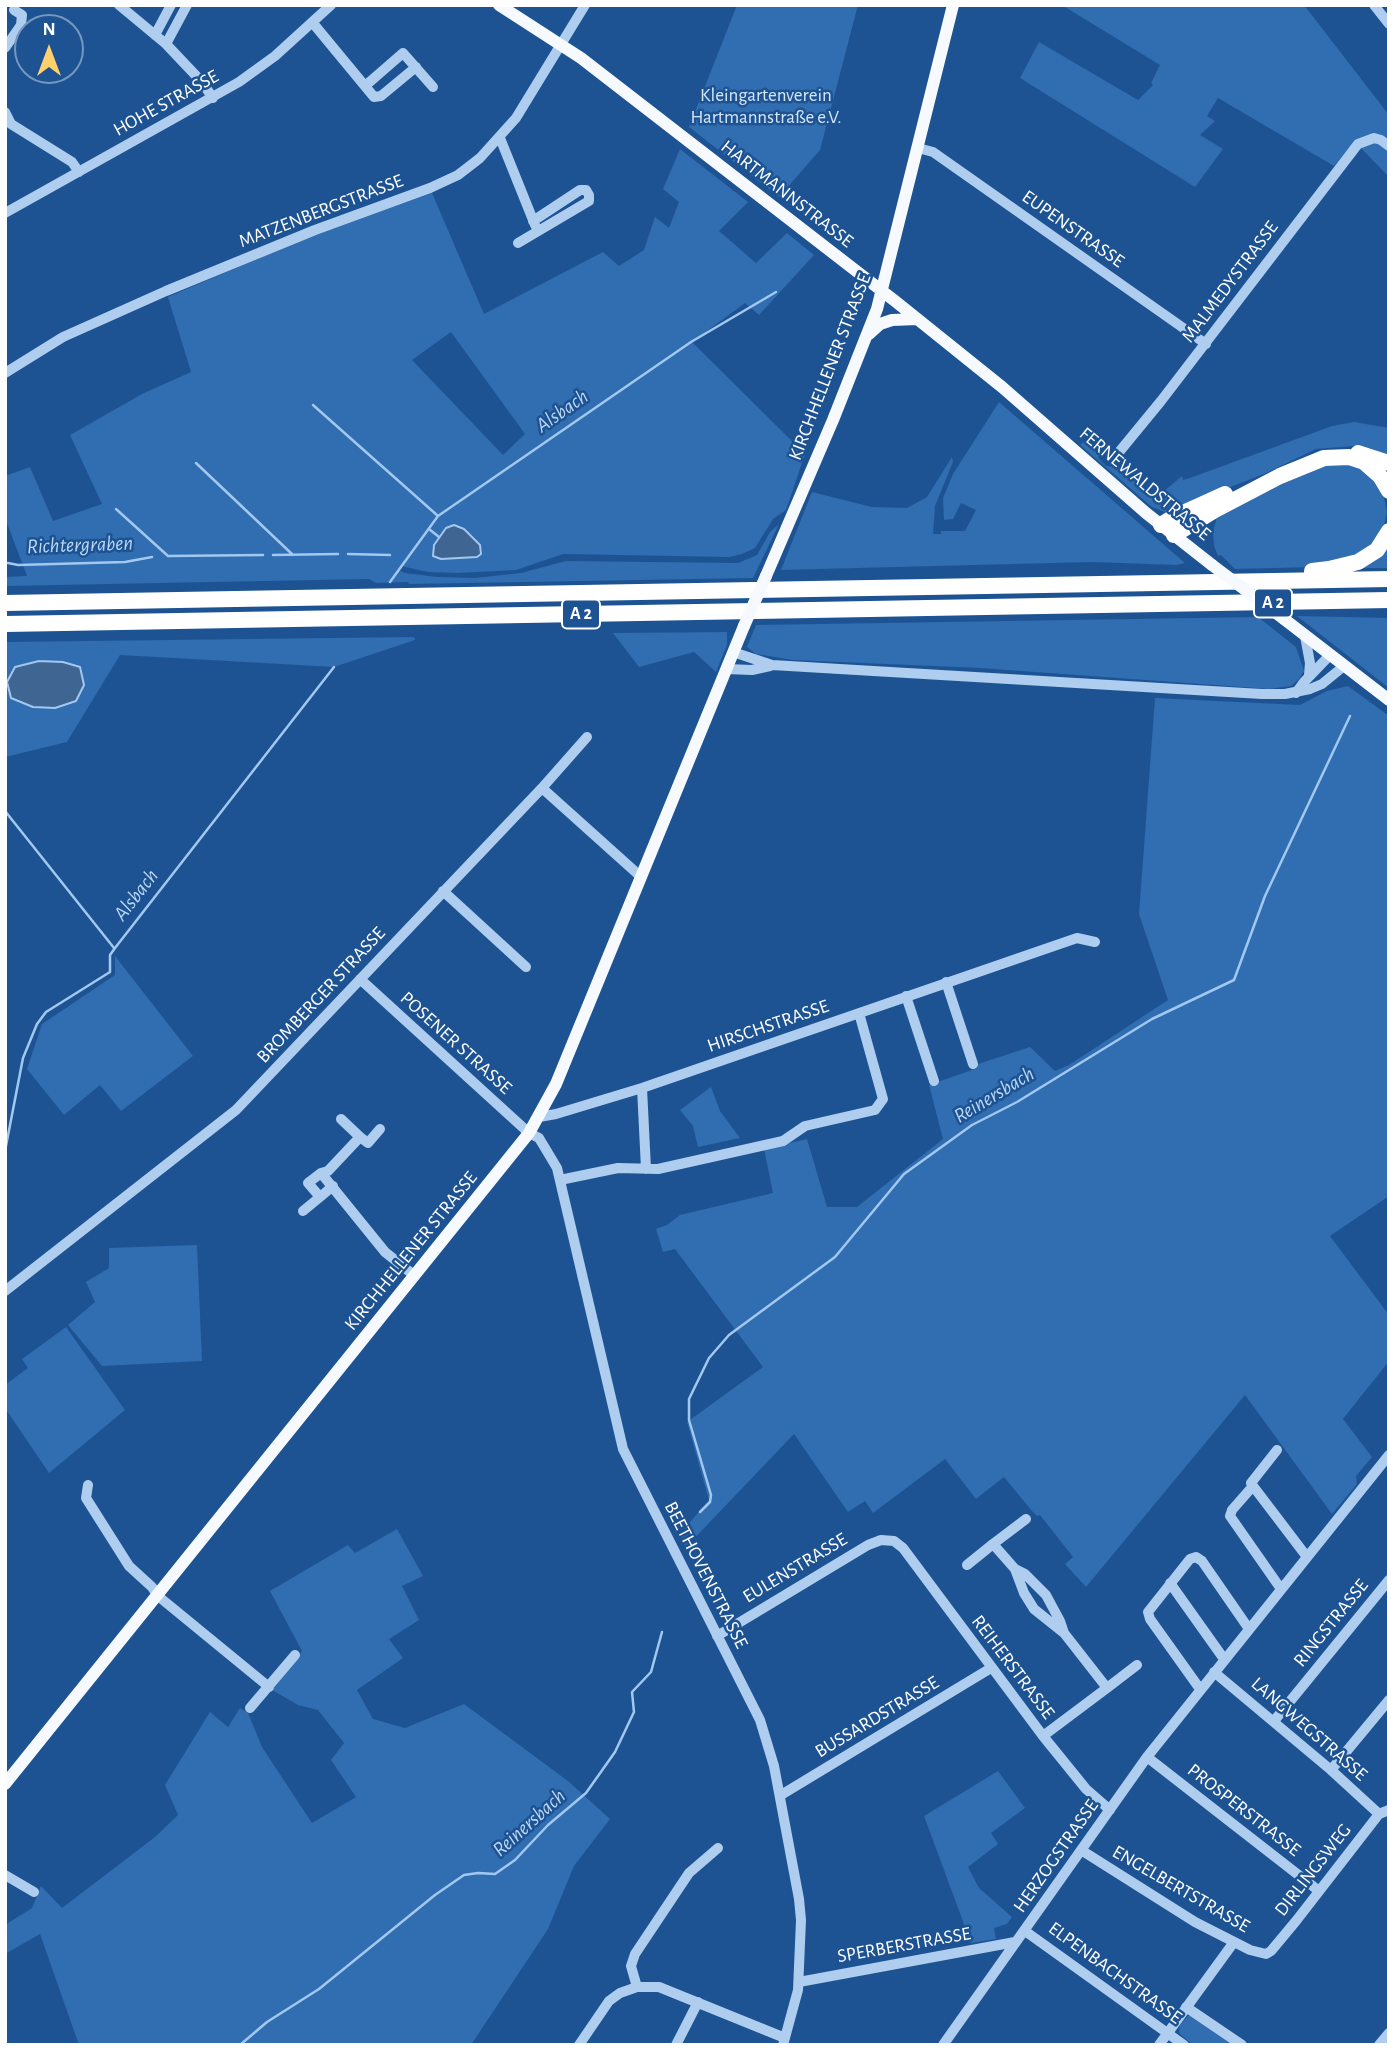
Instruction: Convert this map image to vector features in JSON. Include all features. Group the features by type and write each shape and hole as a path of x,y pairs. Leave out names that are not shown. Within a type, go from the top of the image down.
{"highway":[{"path":"1168,530 1172,517 1313,456 1340,451 1353,452 1389,463"},
{"path":"1168,530 1324,458 1343,457 1364,462 1380,476 1389,491"},
{"path":"1236,582 1249,572 1317,570 1351,565 1377,550 1389,531"},
{"name":"A 2","path":"5,603 1389,579"},
{"name":"A 2","path":"5,624 1389,600"}],"main road":[{"name":"HARTMANNSTRASSE","path":"499,5 563,44 881,292"},
{"name":"KIRCHHELLENER STRASSE","path":"5,1784 415,1276 539,1117 556,1084 640,876 866,337 881,292 953,5"},
{"name":"FERNEWALDSTRASSE","path":"881,292 1002,387 1168,530 1389,700"},
{"path":"866,337 885,322 917,319"}],"street":[{"path":"119,5 166,44 201,81 213,98"},
{"path":"155,35 171,5"},
{"path":"166,44 187,5"},
{"name":"HOHE STRASSE","path":"5,213 213,98 258,69 331,5"},
{"name":"MATZENBERGSTRASSE","path":"5,373 62,337 315,230 444,182 470,166 500,138 531,96 585,5"},
{"path":"1374,5 1389,24"},
{"path":"5,48 21,25 22,15 14,10"},
{"path":"312,22 377,98 415,67"},
{"path":"365,86 403,53 433,87"},
{"path":"5,112 11,124 72,162 79,172"},
{"path":"500,138 539,232"},
{"name":"MALMEDYSTRASSE","path":"1115,457 1206,344 1358,144 1368,138 1377,138 1389,146"},
{"name":"EUPENSTRASSE","path":"918,148 933,152 1206,344"},
{"path":"519,243 589,201 590,196 586,190 580,190 533,221"},
{"path":"1305,636 1310,663 1308,677"},
{"path":"733,652 772,664 1262,694 1296,693 1322,684 1344,666"},
{"path":"1296,693 1330,655"},
{"path":"726,669 752,670 772,664"},
{"name":"BROMBERGER STRASSE","path":"5,1291 236,1110 542,788 587,737"},
{"path":"542,788 640,876"},
{"path":"443,891 526,967"},
{"name":"HIRSCHSTRASSE","path":"539,1117 556,1115 642,1088 1077,938 1095,942"},
{"name":"POSENER STRASSE","path":"360,979 529,1133"},
{"path":"946,982 973,1065"},
{"path":"906,996 933,1081"},
{"path":"560,1180 618,1168 658,1169 783,1140 805,1126 875,1110 883,1099 859,1013"},
{"path":"642,1088 646,1169"},
{"path":"341,1119 368,1143 380,1129"},
{"name":"BEETHOVENSTRASSE","path":"529,1133 545,1144 557,1168 623,1449 760,1720 780,1795 799,1899 799,1982 784,2041"},
{"path":"320,1197 309,1183 328,1171 360,1137"},
{"path":"321,1173 385,1252 415,1276"},
{"path":"303,1211 334,1186"},
{"path":"1277,1450 1251,1483 1307,1557"},
{"name":"HERZOGSTRASSE","path":"943,2045 1147,1758 1389,1455"},
{"path":"88,1485 86,1498 125,1561 158,1595 269,1687"},
{"path":"1253,1486 1230,1516 1281,1589"},
{"path":"967,1565 1026,1519"},
{"name":"EULENSTRASSE","path":"717,1636 867,1545 881,1540 894,1541"},
{"name":"REIHERSTRASSE","path":"894,1541 903,1548 1078,1780 1110,1810"},
{"path":"993,1545 1016,1570 1025,1574 1046,1595 1064,1633"},
{"path":"1200,1689 1149,1616 1150,1608 1190,1559 1198,1558 1250,1629"},
{"path":"1016,1570 1024,1594 1034,1609 1064,1633 1107,1688"},
{"name":"RINGSTRASSE","path":"1274,1721 1389,1580"},
{"path":"1170,1583 1224,1659"},
{"path":"250,1708 295,1654"},
{"path":"1044,1737 1137,1665"},
{"name":"BUSSARDSTRASSE","path":"780,1795 991,1668"},
{"name":"LANGWEGSTRASSE","path":"1214,1672 1384,1812"},
{"path":"1331,1770 1389,1700"},
{"name":"PROSPERSTRASSE","path":"1147,1758 1319,1891"},
{"name":"DIRLINGSWEG","path":"1266,1954 1384,1812"},
{"path":"637,1987 631,1972 631,1962 635,1954 689,1873 718,1848"},
{"name":"ENGELBERTSTRASSE","path":"1081,1850 1149,1895 1234,1942 1266,1954"},
{"path":"5,1875 34,1892"},
{"name":"ELPENBACHSTRASSE","path":"1025,1931 1184,2045"},
{"name":"SPERBERSTRASSE","path":"799,1982 1015,1942"},
{"path":"1158,2045 1234,1942"},
{"path":"579,2045 609,2001 620,1993 637,1987 659,1987 784,2041"},
{"path":"676,2045 698,2002"},
{"name":"ELPENBACHSTRASSE","path":"1186,2007 1242,2045"},
{"path":"1379,2045 1389,2033"}],"green space":[{"name":"Kleingartenverein Hartmannstraße e.V.","path":"737,5 858,5 820,150 779,197 689,127"},
{"path":"1304,5 1389,115 1389,141 1385,136 1373,133 1357,139 1334,166 1218,98 1207,116 1215,121 1200,135 1223,149 1195,187 1020,78 1039,42 1138,100 1153,85 1151,83 1160,65 1065,7"},
{"path":"1366,142 1382,144 1389,152 1389,177 1359,146"},
{"path":"680,149 748,202 719,231 756,263 787,233 814,255 759,315 745,303 692,342 805,454 786,510 773,519 755,548 729,557 563,554 516,570 428,572 401,566 398,570 437,577 475,578 521,573 566,561 738,563 757,555 770,532 779,524 753,578 409,584 376,583 369,579 5,586 5,577 27,576 5,518 5,476 30,467 53,521 102,504 70,435 142,394 191,372 168,297 316,234 432,193 484,314 603,252 619,266 644,250 655,217 669,228 679,202 663,189","holes":["451,332 525,434 503,455 412,360"]},
{"path":"999,402 1185,563 1091,562 781,570 812,492 872,507 907,508 927,497 952,457 953,462 935,506 933,534 941,534 941,531 965,531 976,510 961,503 953,519 944,520 943,498 953,474"},
{"path":"1354,422 1389,428 1389,455 1353,446 1316,449 1264,474 1165,512 1152,507 1080,445 1083,442 1100,452 1098,458 1106,466 1118,467 1156,498 1182,476 1183,480 1190,478 1332,426"},
{"path":"1336,460 1368,472 1383,492 1387,512 1384,526 1378,538 1362,554 1315,567 1235,569 1221,555 1218,556 1213,531 1217,517 1230,506"},
{"path":"1389,538 1389,568 1357,568"},
{"path":"1297,616 1389,618 1389,688"},
{"path":"1258,617 1296,647 1304,671 1291,686 1269,689 980,668 793,660 756,654 747,647 756,625"},
{"path":"727,632 727,645 716,672 694,652 639,667 613,633"},
{"path":"414,637 415,640 334,667 120,655 67,742 5,757 5,642"},
{"path":"1348,686 1389,716 1389,1196 1330,1236 1389,1315 1389,1361 1343,1419 1372,1457 1356,1476 1357,1484 1332,1514 1245,1395 1086,1587 1065,1564 1073,1557 1040,1515 1037,1516 1032,1511 1004,1477 976,1499 945,1459 873,1513 865,1501 848,1512 794,1434 686,1547 679,1535 709,1500 687,1422 763,1367 675,1249 663,1252 656,1229 680,1215 773,1193 764,1149 807,1139 827,1207 857,1207 943,1139 929,1085 972,1070 975,1065 1030,1047 1055,1071 1069,1065 1168,1000 1139,914 1155,698 1300,705 1327,691"},
{"path":"115,956 193,1056 121,1111 100,1085 64,1115 27,1069 42,1024 115,975"},
{"path":"711,1087 720,1111 740,1138 698,1147 693,1126 680,1110"},
{"path":"197,1245 202,1361 102,1366 68,1325 95,1302 86,1282 109,1268 109,1248"},
{"path":"66,1327 125,1410 49,1473 5,1408 5,1385 28,1368 22,1359"},
{"path":"397,1529 423,1576 402,1586 419,1620 389,1639 403,1658 357,1690 373,1719 405,1728 464,1704 568,1781 610,1819 574,1866 548,1929 471,2045 79,2045 40,1934 5,1954 5,1925 32,1908 41,1886 62,1908 155,1837 178,1815 165,1785 210,1712 228,1727 240,1708 248,1713 262,1747 312,1823 356,1797 331,1760 344,1743 318,1710 298,1705 272,1690 302,1651 270,1591 348,1545 355,1553"},
{"path":"998,1771 1025,1808 991,1833 998,1844 968,1867 979,1888 1012,1917 1007,1924 994,1928 996,1939 971,1943 924,1816"},
{"path":"1188,2016 1238,2045 1193,2045 1179,2033 1180,2025"}],"shaded area":[{"path":"454,525 464,529 480,545 481,554 477,557 441,559 433,556 434,545 446,528"},
{"path":"39,661 63,662 80,667 84,685 76,701 55,708 33,707 11,698 7,682 15,667"}],"waterway":[{"name":"Alsbach","path":"390,582 438,516 691,342 776,292"},
{"path":"313,405 438,516"},
{"path":"196,463 293,555"},
{"name":"Richtergraben","path":"116,509 168,556 263,555"},
{"path":"429,529 439,537"},
{"name":"Richtergraben","path":"273,555 338,554"},
{"name":"Richtergraben","path":"348,554 390,555"},
{"name":"Richtergraben","path":"8,563 125,562 152,557"},
{"name":"Alsbach","path":"5,1151 23,1058 37,1024 46,1012 110,972 110,955 115,948 334,667"},
{"name":"Reinersbach","path":"700,1512 710,1502 711,1495 689,1420 689,1399 709,1358 729,1335 835,1257 904,1174 972,1125 1017,1102 1152,1019 1234,980 1265,896 1350,716"},
{"path":"5,811 114,948"},
{"name":"Reinersbach","path":"240,2045 267,2022 319,1989 435,1895 464,1875 495,1874 515,1860 548,1825 586,1793 615,1752 634,1712 632,1692 651,1672 662,1632"}]}
